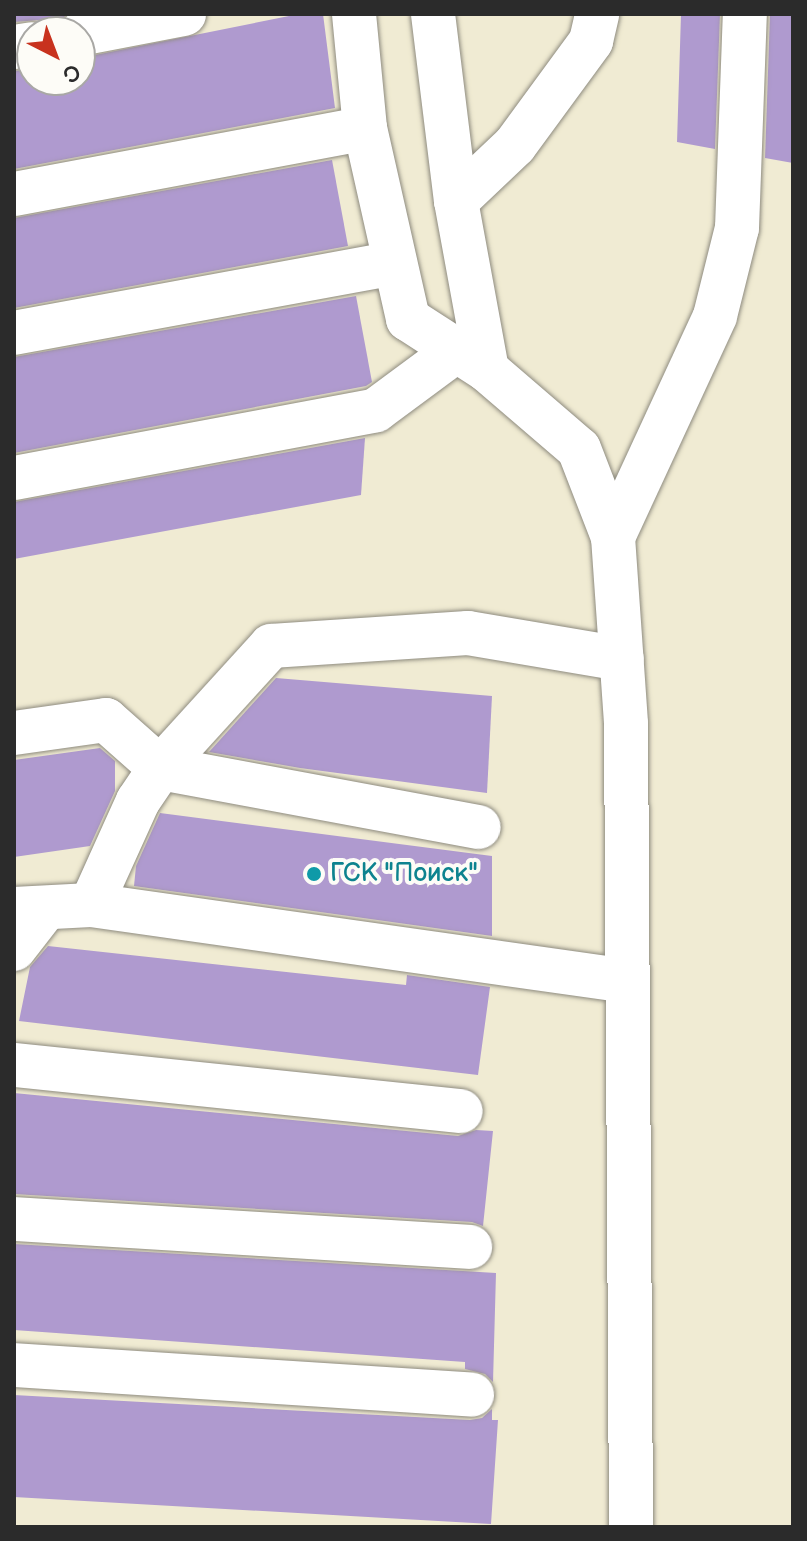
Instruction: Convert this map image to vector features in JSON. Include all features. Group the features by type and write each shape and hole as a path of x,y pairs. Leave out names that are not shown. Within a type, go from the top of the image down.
{"street":[{"path":"96,31 184,14"},
{"path":"354,14 365,128 408,319 472,360 579,449 613,537 626,724 631,1527"},
{"path":"433,14 472,360"},
{"path":"456,201 515,145 591,41 597,14"},
{"path":"613,537 715,316 723,287 737,228 745,14"},
{"path":"14,194 365,128"},
{"path":"14,333 395,263"},
{"path":"14,478 376,410 472,360"},
{"path":"91,905 138,801 160,768 271,646 468,633 622,659"},
{"path":"14,733 106,720 160,768 479,827"},
{"path":"14,949 30,909 91,905 628,981"},
{"path":"14,1065 461,1111"},
{"path":"14,1219 470,1247"},
{"path":"14,1365 472,1395"}],"building":[{"path":"14,14 66,14 16,16 14,22"},
{"path":"299,14 323,14 335,108 14,169 14,71 16,96 96,96 96,55"},
{"path":"681,14 720,14 715,149 677,142"},
{"path":"770,14 793,14 793,163 765,158"},
{"path":"332,160 348,246 14,308 14,218"},
{"path":"356,296 372,382 366,386 14,453 14,357"},
{"path":"365,438 361,495 14,559 14,502"},
{"path":"276,678 492,696 487,793 300,768 209,752"},
{"path":"100,748 115,761 115,791 90,846 14,857 14,760"},
{"name":"ГСК \"Поиск\"","path":"160,813 492,856 492,936 134,886 136,866"},
{"path":"48,946 406,985 407,975 490,987 478,1075 19,1021 30,967"},
{"path":"14,1093 458,1136 476,1130 493,1131 483,1226 472,1222 14,1194"},
{"path":"14,1244 496,1273 493,1382 485,1374 465,1369 465,1362 14,1330"},
{"path":"14,1395 470,1420 482,1418 492,1409 492,1420 498,1420 491,1524 14,1497"}],"place":[{"name":"ГСК \"Поиск\"","path":"314,874"}]}
